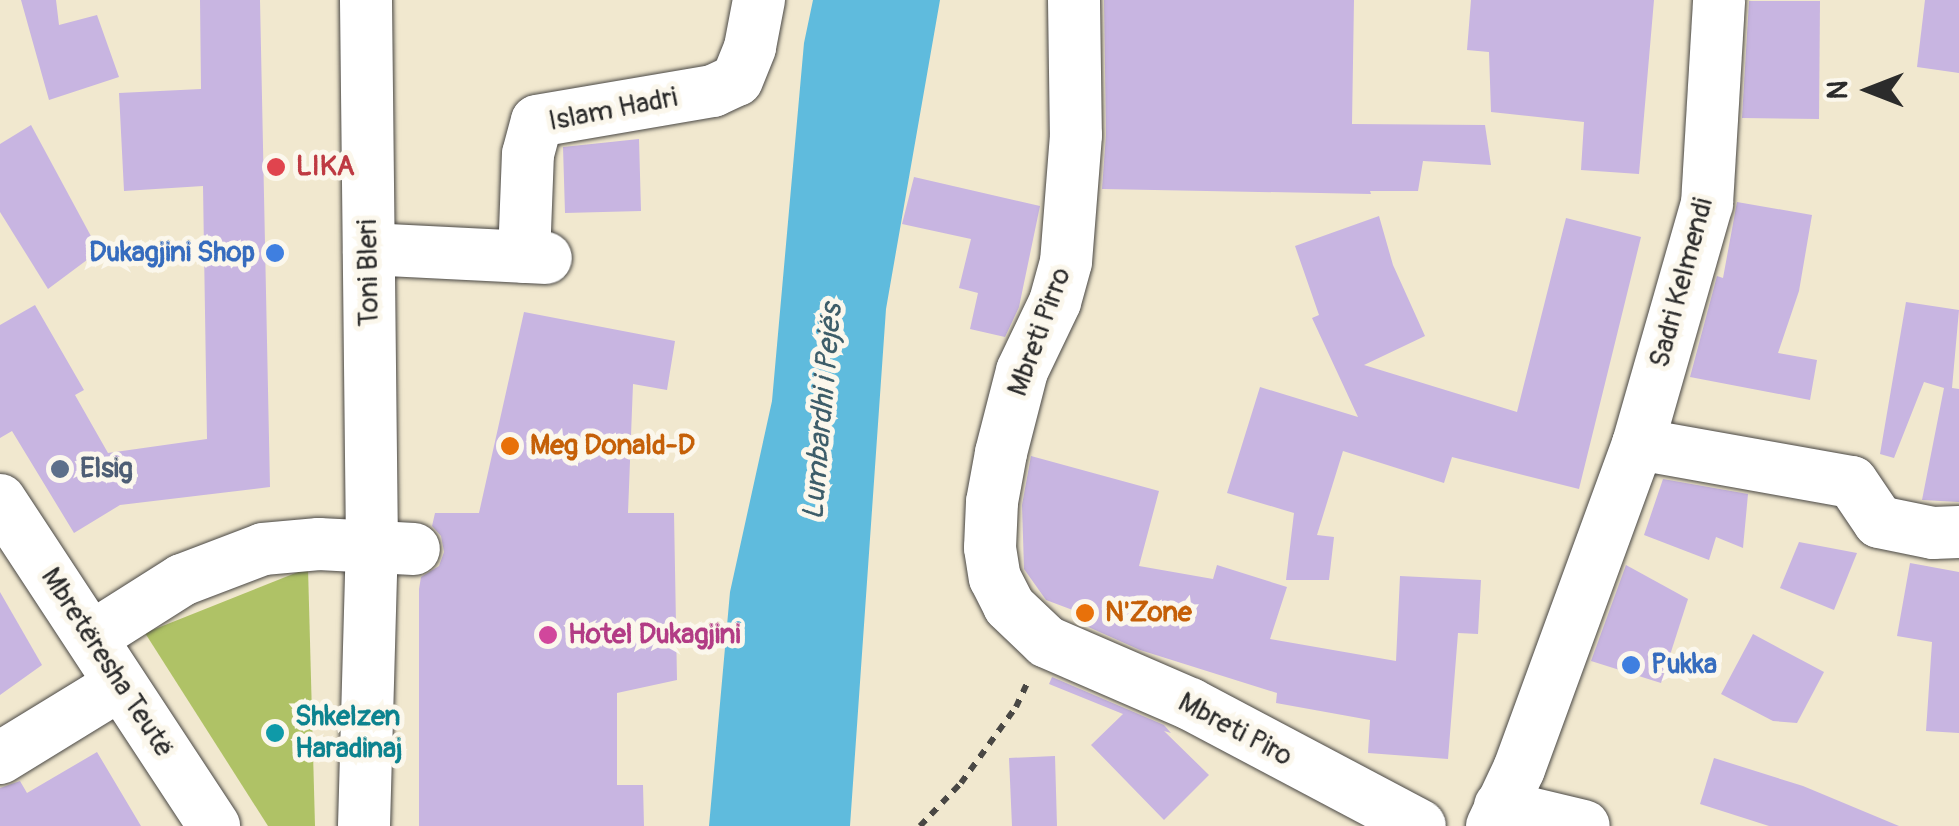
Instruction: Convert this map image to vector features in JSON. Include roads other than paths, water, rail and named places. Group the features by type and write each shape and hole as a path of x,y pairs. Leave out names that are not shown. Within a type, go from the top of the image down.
{"street":[{"name":"Toni Bleri","path":"364,826 392,548 369,249 366,0"},
{"name":"Islam Hadri","path":"369,249 535,257 528,154 537,121 713,91 738,80 750,47 758,0"},
{"name":"Mbreti Pirro","path":"1047,642 1009,606 995,578 991,533 1001,453 1022,371 1054,302 1066,262 1076,135 1074,0"},
{"name":"Sadri Kelmendi","path":"1496,816 1519,769 1638,444 1707,204 1720,0"},
{"path":"1638,444 1852,482 1879,522 1933,533 1959,532"},
{"name":"Mbretëresha Teutë","path":"0,500 214,826"},
{"path":"92,636 182,580 263,549 392,548"},
{"name":"Mbreti Piro","path":"1047,642 1190,704 1420,826"},
{"path":"0,758 119,686"},
{"path":"1496,816 1584,826"}],"water":[{"name":"Lumbardhi i Pejës","path":"813,0 940,0 886,309 850,826 709,826 730,592 772,401 804,43"}],"place":[{"name":"LIKA","path":"276,167"},
{"name":"Dukagjini Shop","path":"275,253"},
{"name":"Meg Donald-D","path":"510,446"},
{"name":"Elsig","path":"60,469"},
{"name":"N'Zone","path":"1085,613"},
{"name":"Hotel Dukagjini","path":"548,635"},
{"name":"Pukka","path":"1631,665"},
{"name":"Shkelzen Haradinaj","path":"275,733"}]}
